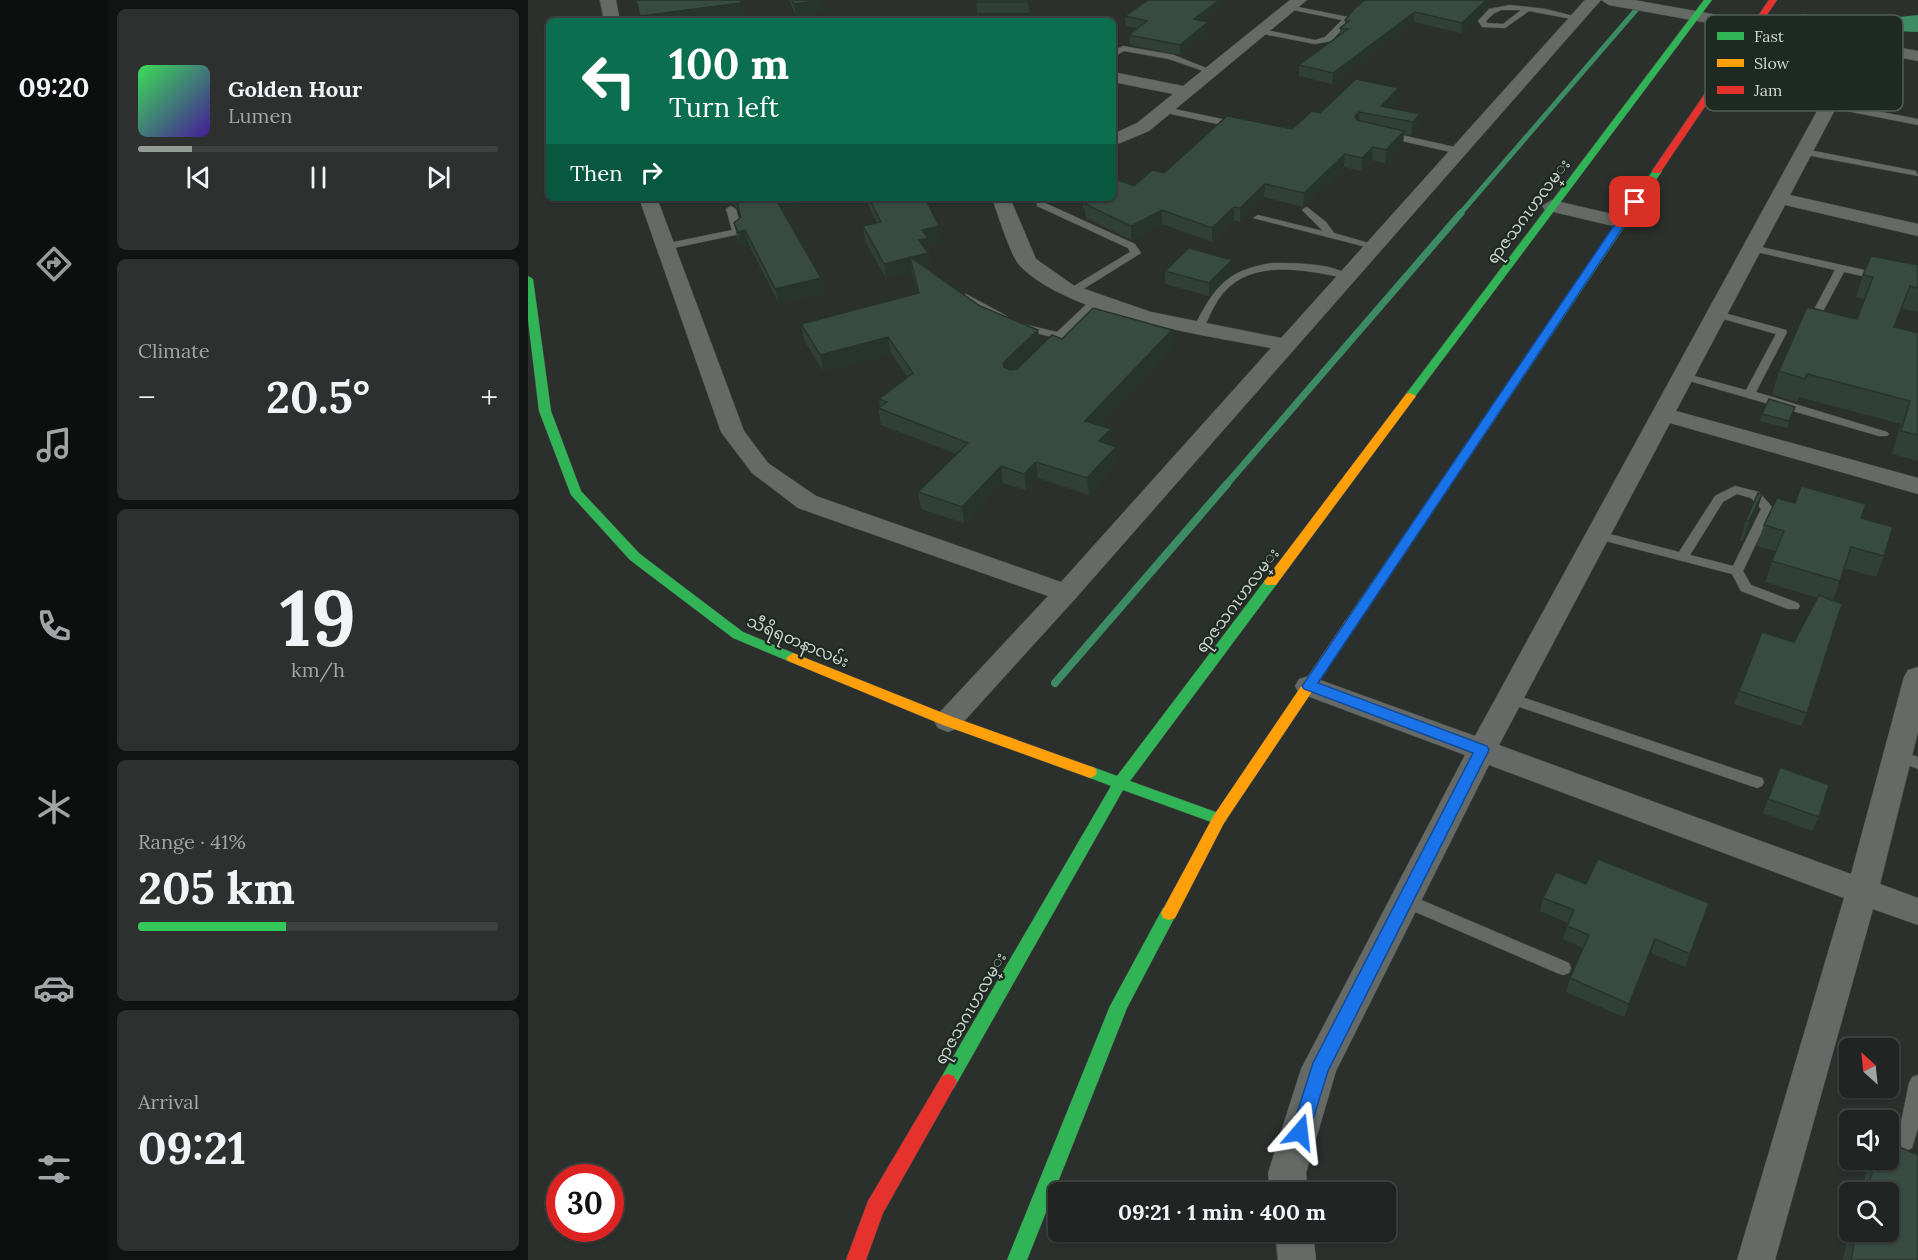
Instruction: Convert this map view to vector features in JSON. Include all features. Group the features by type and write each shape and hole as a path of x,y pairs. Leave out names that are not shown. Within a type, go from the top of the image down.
{"main road":[{"name":"ရာဇသဂၤဟလမ္း","path":"856,1260 875,1208 1120,783 1708,0"},
{"path":"1763,15 1773,0"},
{"path":"1017,1260 1119,1006 1219,819 1705,100"},
{"name":"သီရိရတနာလမ်း","path":"528,279 545,411 576,492 635,557 738,635 948,721 1219,819"}],"street":[{"path":"608,0 611,18"},
{"path":"948,721 1066,593 1593,0"},
{"path":"1609,0 1705,16"},
{"path":"1116,140 1143,127 1295,4"},
{"path":"1903,53 1918,56"},
{"path":"1116,78 1188,92"},
{"path":"1288,1182 1287,1173 1319,1069 1482,750 1826,111"},
{"path":"1779,198 1918,230"},
{"path":"649,201 663,247 733,432 760,468 807,502 1066,593"},
{"path":"1002,201 1027,262 1073,291 1146,316 1286,345"},
{"path":"1552,206 1622,222"},
{"path":"1663,414 1918,486"},
{"path":"1756,1260 1862,891 1908,759 1918,677"},
{"path":"1309,686 1918,912"},
{"path":"1295,1242 1297,1260"}],"lane":[{"path":"1261,31 1315,42 1328,39 1348,19 1295,4"},
{"path":"1526,9 1505,26 1485,25 1482,21 1492,10 1503,7 1526,9 1577,18"},
{"path":"1116,53 1123,48 1171,57 1212,72"},
{"path":"1165,110 1239,126"},
{"path":"1860,111 1918,122"},
{"path":"1382,134 1459,151"},
{"path":"1804,152 1916,174"},
{"path":"1040,204 1132,246 1136,253 1073,291"},
{"path":"663,247 737,232 731,209"},
{"path":"1307,210 1331,236"},
{"path":"1258,218 1374,246"},
{"path":"1752,248 1918,285"},
{"path":"1199,327 1214,297 1238,273 1264,266 1303,266 1341,274"},
{"path":"1814,319 1841,267"},
{"path":"966,297 1016,325 1059,336"},
{"path":"1036,359 1097,300"},
{"path":"1717,314 1782,332 1749,394"},
{"path":"1683,376 1882,434"},
{"path":"1682,557 1719,499 1735,490 1755,495 1767,508 1737,571"},
{"path":"1598,535 1737,571 1746,588 1793,606"},
{"path":"1510,698 1757,782"},
{"path":"1405,900 1563,968"},
{"path":"1906,1142 1918,1083"}],"shaded area":[{"path":"1918,15 1918,32 1903,31 1903,17"}],"building":[{"path":"636,0 740,0 741,3 640,16"},
{"path":"792,0 822,0 794,4"},
{"path":"976,0 1029,0 1028,2 976,2"},
{"path":"1148,0 1219,0 1194,19 1208,22 1180,45 1129,35 1147,21 1125,16"},
{"path":"1365,0 1486,0 1462,23 1415,12 1333,73 1299,65 1348,29 1340,28 1349,21 1345,20 1355,8"},
{"path":"1356,79 1399,88 1381,106 1420,114 1413,122 1359,112 1355,116 1357,120 1404,131 1386,150 1373,147 1362,158 1345,154 1304,193 1265,184 1240,208 1234,207 1212,228 1162,210 1131,226 1085,204 1092,201 1116,201 1116,179 1134,186 1152,170 1164,173 1227,116 1292,129 1312,111 1320,113"},
{"path":"737,201 777,201 821,278 775,289 745,230 738,232 734,223 741,217"},
{"path":"870,201 926,201 939,226 922,230 928,238 919,240 928,253 884,264 863,226 881,222"},
{"path":"1189,248 1232,260 1209,283 1165,271"},
{"path":"1871,256 1918,265 1918,288 1910,286 1894,327 1918,333 1918,435 1901,431 1910,401 1807,374 1805,379 1779,371 1807,307 1857,319 1873,277 1863,275"},
{"path":"910,257 980,306 1038,330 1003,363 1004,367 1010,370 1017,369 1052,335 1062,339 1093,308 1172,330 1085,421 1111,429 1099,441 1116,447 1087,478 1036,462 1024,474 1001,466 962,507 918,492 968,443 878,408 887,402 879,399 913,373 888,337 820,355 801,324 919,293"},
{"path":"1769,399 1795,407 1789,421 1762,414"},
{"path":"1801,486 1866,504 1861,518 1893,527 1884,556 1851,547 1840,581 1772,561 1784,531 1764,525 1777,498 1795,503"},
{"path":"1758,493 1762,494 1749,521 1746,520"},
{"path":"1819,595 1842,604 1807,713 1739,691 1762,632 1794,642"},
{"path":"1780,767 1829,785 1819,817 1768,799"},
{"path":"1598,859 1709,903 1690,954 1655,939 1629,1004 1570,978 1589,935 1567,926 1574,910 1543,898 1556,872 1586,884"},
{"path":"1899,1147 1918,1155 1918,1260 1851,1260 1854,1242 1899,1242 1899,1182 1869,1182 1873,1170 1899,1170"}],"waterway":[{"path":"1459,215 1636,10"},
{"path":"1226,485 1461,213"},
{"path":"1055,683 1227,484"}],"traffic: fast":[{"path":"1410,396 1708,0"},
{"path":"1351,623 1657,171"},
{"path":"528,279 545,411 575,492 635,557 738,635 793,658"},
{"path":"948,1082 1120,783 1271,582"},
{"path":"1090,772 1219,819"},
{"path":"1017,1260 1119,1006 1169,913"}],"traffic: slow":[{"path":"1271,582 1410,396"},
{"path":"1169,913 1219,819 1351,623"},
{"path":"793,658 948,721 1090,772"}],"traffic: jam":[{"path":"1763,15 1773,0"},
{"path":"1657,171 1705,100"},
{"path":"856,1260 875,1208 948,1082"}],"route":[{"path":"1300,1132 1319,1069 1482,750 1309,686 1635,202"}]}
